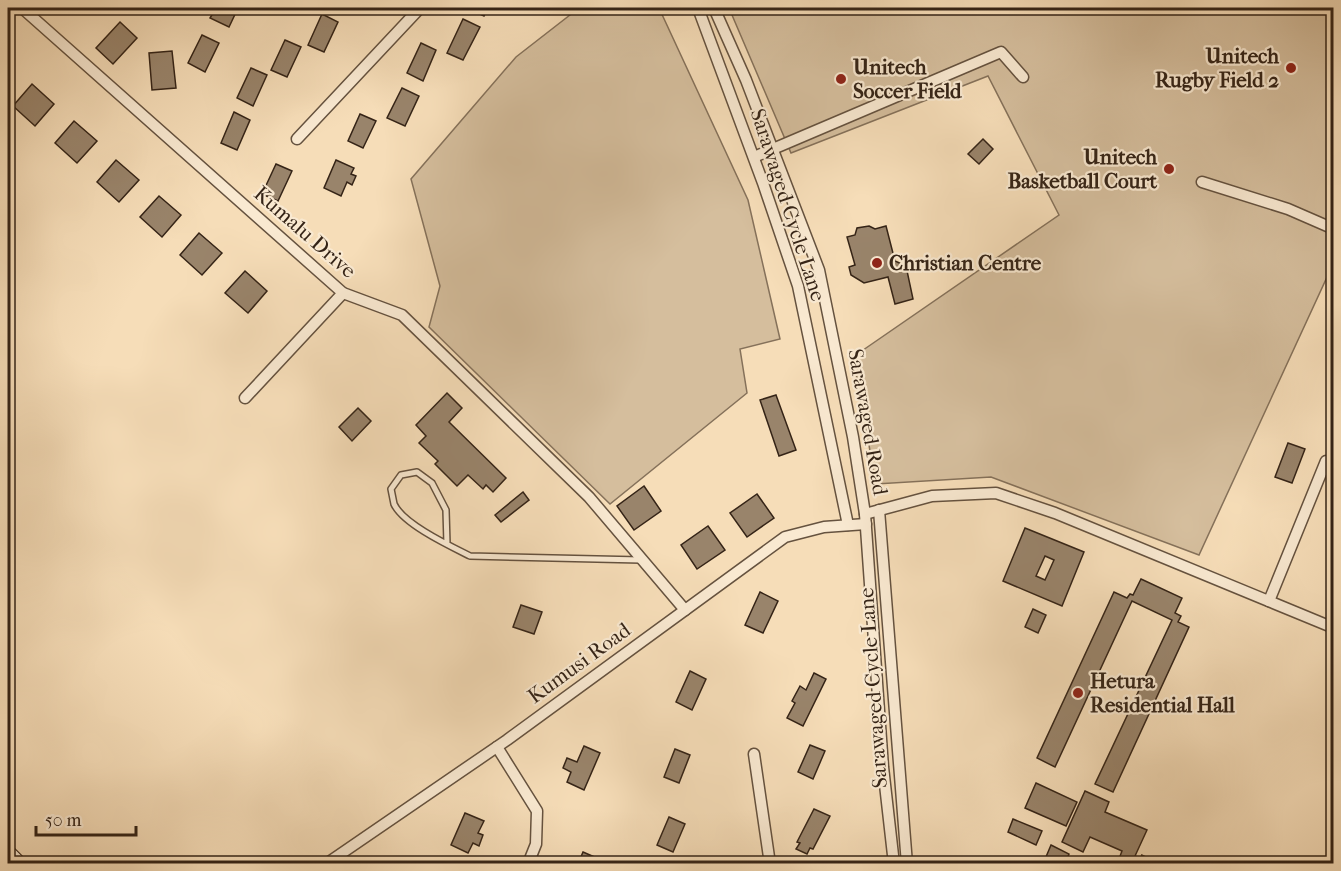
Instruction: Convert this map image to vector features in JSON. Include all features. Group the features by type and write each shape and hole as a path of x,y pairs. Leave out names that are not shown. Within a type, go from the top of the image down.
{"main road":[{"path":"8,853 20,864"}],"street":[{"name":"Kumalu Drive","path":"22,8 343,293 402,315 589,497 685,610"},
{"path":"297,139 420,8"},
{"name":"Sarawaged Cycle Lane","path":"698,8 754,157 798,286 848,525"},
{"name":"Sarawaged Road","path":"714,8 746,80 819,270 853,437 865,519 883,766 894,864"},
{"path":"754,157 1000,52 1023,77"},
{"path":"1202,182 1288,209 1334,229"},
{"path":"245,398 343,293"},
{"path":"1269,601 1326,461"},
{"name":"Kumusi Road","path":"326,864 497,747 785,537 824,527 848,525 865,519 879,510 932,496 996,493 1055,513 1334,628"},
{"name":"Sarawaged Cycle Lane","path":"879,510 907,864"},
{"path":"497,747 537,811 536,844 528,864"},
{"path":"754,754 770,864"}],"lane":[{"path":"447,544 446,510 432,483 417,472 401,475 391,489 395,506 416,527 447,544 470,556 643,560"}],"path":[{"path":"1141,855 1161,864"}],"shaded area":[{"path":"579,8 659,8 748,200 780,339 740,349 747,393 610,504 429,327 440,286 411,179 516,57"},
{"path":"729,8 1333,8 1333,264 1199,555 991,477 876,484 853,357 1059,215 988,76 791,153"}],"building":[{"path":"70,8 106,8 106,12 70,11"},
{"path":"216,8 238,8 229,27 210,18"},
{"path":"469,8 488,8 484,16"},
{"path":"322,14 338,22 324,52 308,45"},
{"path":"463,19 480,27 463,60 447,53"},
{"path":"120,22 137,38 113,64 96,48"},
{"path":"202,35 219,43 205,72 188,63"},
{"path":"285,40 301,47 287,77 271,70"},
{"path":"421,43 436,50 423,81 407,73"},
{"path":"172,51 176,88 152,90 149,53"},
{"path":"251,68 267,75 253,106 237,98"},
{"path":"32,84 54,104 35,126 13,106"},
{"path":"402,88 419,96 405,126 387,118"},
{"path":"234,112 250,120 237,150 221,143"},
{"path":"360,114 376,121 363,148 348,141"},
{"path":"74,121 97,141 77,163 55,143"},
{"path":"983,139 993,149 979,164 968,154"},
{"path":"116,160 139,180 119,202 97,182"},
{"path":"336,160 354,168 351,174 356,176 352,185 347,182 341,196 324,188"},
{"path":"276,164 292,171 278,201 262,194"},
{"path":"159,196 181,215 162,237 140,217"},
{"name":"Christian Centre","path":"869,226 875,229 886,226 895,261 906,266 913,299 895,304 888,277 864,283 851,275 849,267 855,265 847,237 855,235 857,228"},
{"path":"199,233 222,253 202,275 180,255"},
{"path":"245,271 267,291 248,313 225,293"},
{"path":"447,393 462,408 449,422 506,478 493,492 486,485 483,489 468,475 457,486 435,464 438,461 419,443 426,436 416,425"},
{"path":"776,395 796,450 779,456 760,400"},
{"path":"358,408 371,421 352,441 339,427"},
{"path":"1288,443 1305,449 1292,483 1275,477"},
{"path":"644,486 661,511 634,530 617,506"},
{"path":"523,492 529,500 501,522 495,515"},
{"path":"757,494 774,518 747,537 730,513"},
{"path":"708,526 725,550 697,569 681,545"},
{"path":"1025,528 1084,552 1062,606 1003,581","holes":["1045,556 1054,560 1045,580 1036,576"]},
{"name":"Hetura Residential Hall","path":"1141,579 1182,598 1175,613 1181,616 1178,622 1189,627 1113,792 1095,784 1172,620 1132,601 1055,767 1037,758 1114,592 1127,598 1130,594 1133,595"},
{"path":"760,592 778,601 763,633 745,625"},
{"path":"521,605 542,612 534,634 513,627"},
{"path":"1033,609 1046,615 1038,633 1025,627"},
{"path":"690,671 706,679 692,710 676,702"},
{"path":"814,673 826,679 803,726 787,718 800,686 806,690"},
{"path":"810,745 825,751 813,779 798,772"},
{"path":"584,746 600,753 584,790 567,782 571,772 563,768 567,758 577,762"},
{"path":"675,749 690,755 679,783 664,777"},
{"path":"1036,783 1077,802 1066,826 1025,808"},
{"path":"1085,791 1109,802 1105,812 1147,830 1135,856 1145,860 1143,864 1117,864 1122,851 1090,837 1083,852 1062,842"},
{"path":"814,809 830,816 813,849 810,848 807,854 796,849 800,843 797,842"},
{"path":"465,813 484,821 478,833 483,835 479,846 473,843 468,853 451,845"},
{"path":"669,817 685,824 673,852 657,845"},
{"path":"1013,819 1042,831 1036,845 1008,832"},
{"path":"1051,845 1069,854 1065,864 1043,864"},
{"path":"583,852 599,859 597,864 578,864"}],"place":[{"name":"Unitech Rugby Field 2","path":"1291,68"},
{"name":"Unitech Soccer Field","path":"841,79"},
{"name":"Unitech Basketball Court","path":"1169,169"},
{"name":"Christian Centre","path":"877,263"},
{"name":"Hetura Residential Hall","path":"1078,693"}]}
